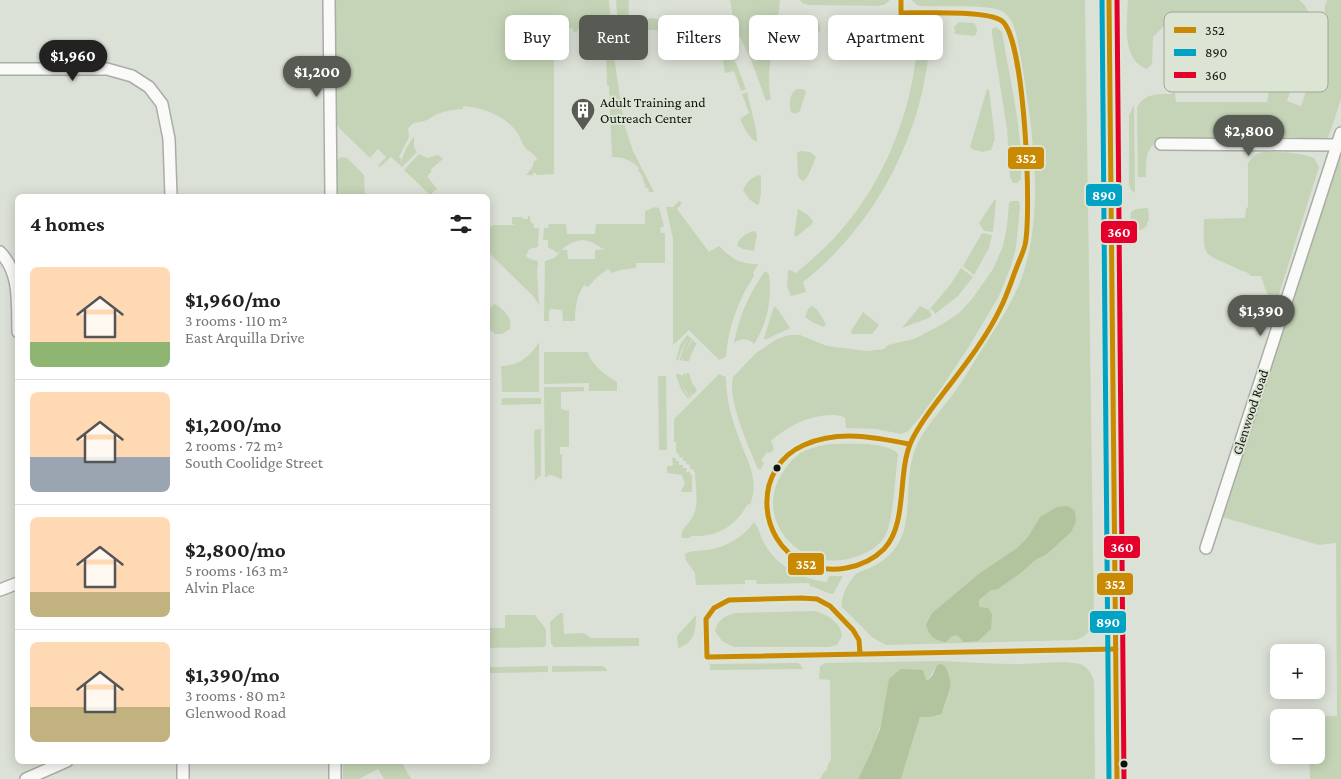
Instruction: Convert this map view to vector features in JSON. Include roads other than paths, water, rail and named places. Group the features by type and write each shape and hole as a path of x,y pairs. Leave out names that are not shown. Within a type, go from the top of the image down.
{"main road":[{"path":"1109,0 1118,779"}],"street":[{"path":"329,0 330,194"},
{"path":"0,69 107,69 132,76 149,87 162,104 169,139 171,194"},
{"name":"Glenwood Road","path":"1206,548 1341,133"},
{"path":"1161,144 1338,145"},
{"path":"0,252 9,261 15,280"},
{"path":"0,590 15,584"},
{"path":"26,779 60,764"},
{"path":"183,764 183,779"},
{"path":"335,764 335,779"}],"place":[{"name":"Adult Training and Outreach Center","path":"583,131"}]}
